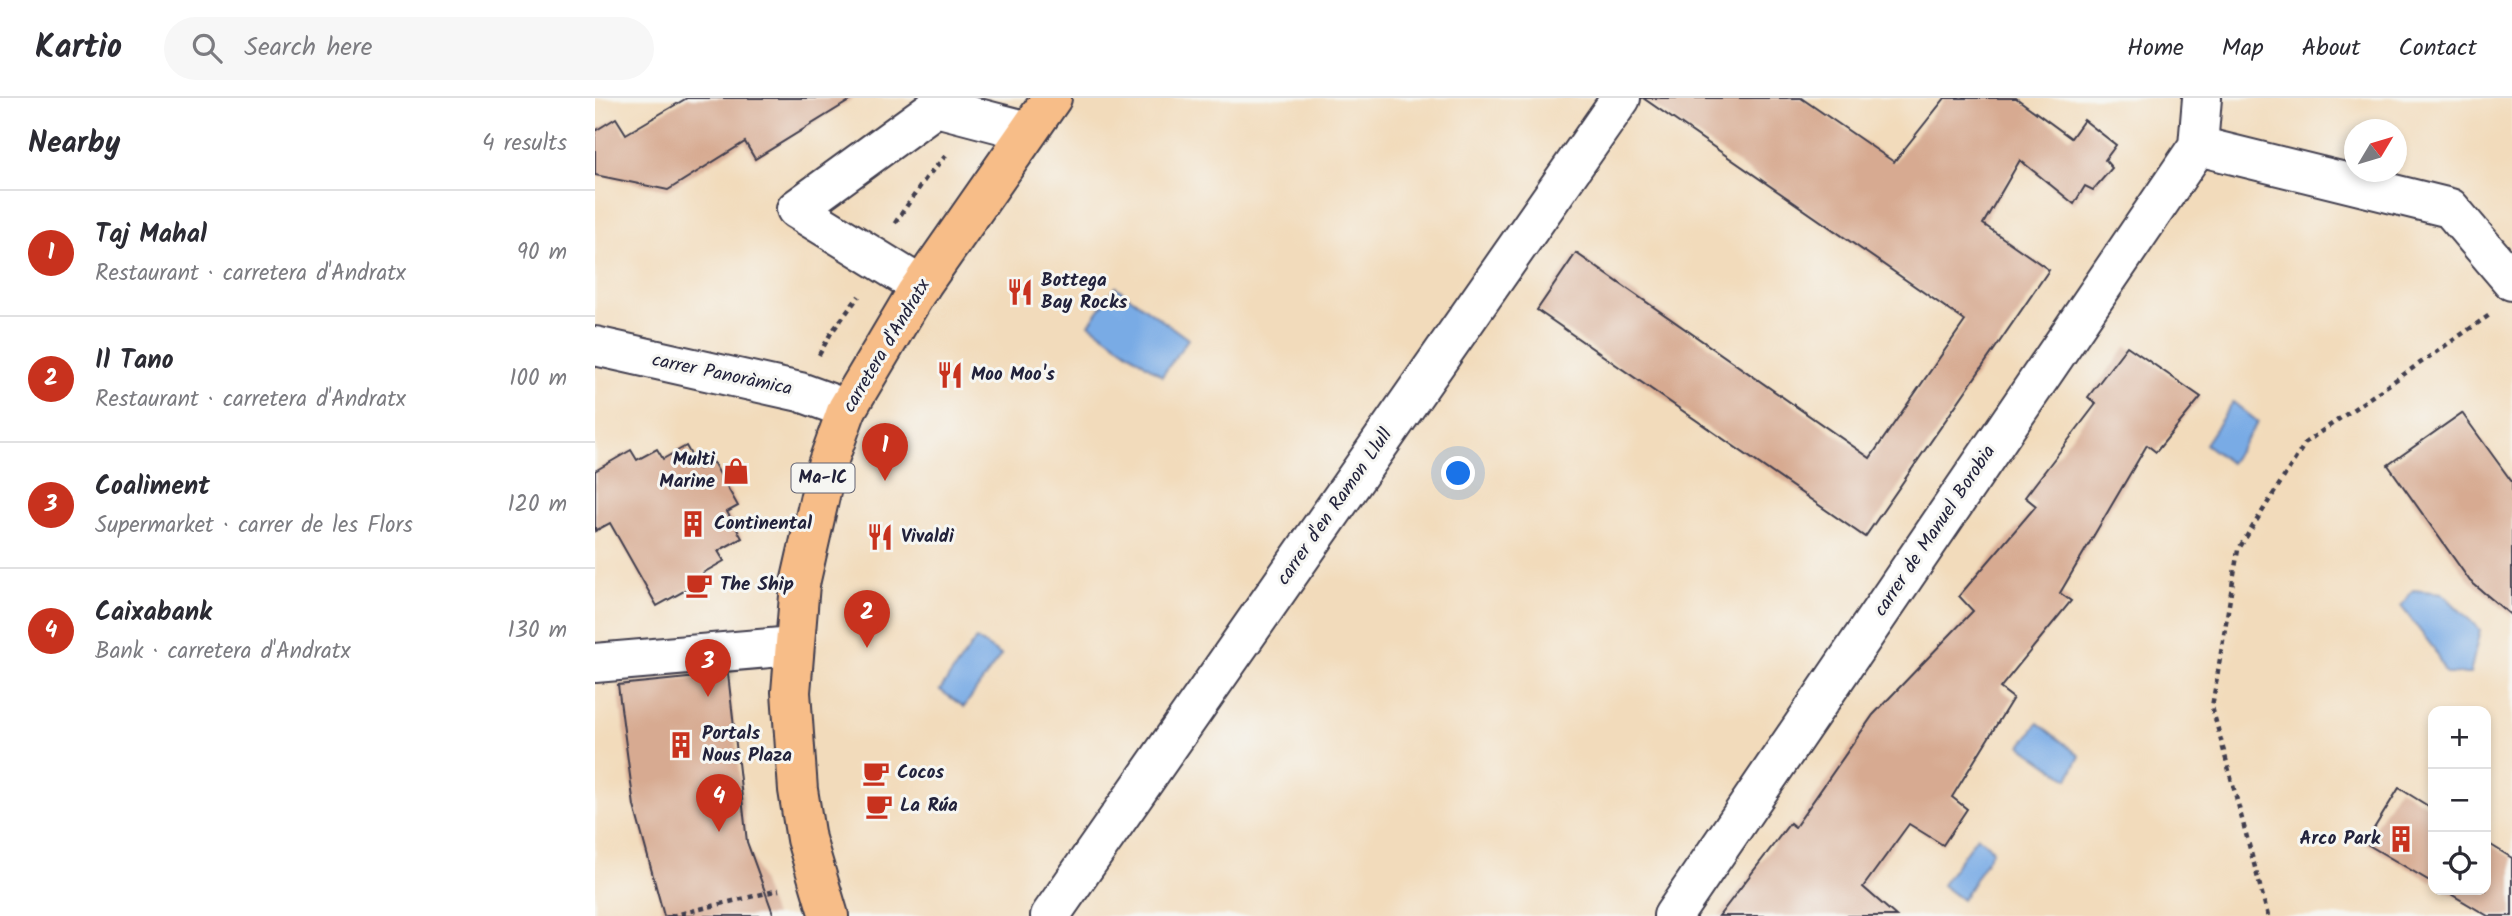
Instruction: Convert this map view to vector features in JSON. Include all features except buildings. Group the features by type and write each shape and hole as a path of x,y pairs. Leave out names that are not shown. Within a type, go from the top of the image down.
{"main road":[{"name":"carretera d'Andratx","path":"829,916 806,839 798,790 791,692 800,584 827,465 847,409 921,286 1052,98"}],"street":[{"name":"carrer d'en Ramon Llull","path":"1050,916 1621,98"},
{"path":"2202,98 2198,146 2450,208 2506,294"},
{"path":"921,286 796,209 936,107 1028,131"},
{"name":"carrer de Manuel Borobia","path":"1673,916 2198,146"},
{"name":"carrer Panoràmica","path":"595,346 800,393 847,409"},
{"path":"595,663 793,646"}],"path":[{"path":"2268,916 2212,707 2238,550 2305,442 2506,294"},
{"path":"671,916 779,890"}],"water":[{"path":"1116,287 1188,339 1162,376 1089,324"},
{"path":"2233,402 2258,422 2230,463 2205,444"},
{"path":"2413,590 2442,593 2480,630 2470,674 2446,674 2434,649 2401,606"},
{"path":"976,639 1001,655 964,707 940,690"},
{"path":"2038,723 2080,756 2068,779 2021,746"},
{"path":"1977,836 1993,850 1962,900 1942,885"}],"place":[{"name":"Bottega Bay Rocks","path":"1020,292"},
{"name":"Moo Moo's","path":"950,375"},
{"name":"Multi Marine","path":"736,471"},
{"name":"Taj Mahal","path":"885,481"},
{"name":"Continental","path":"693,524"},
{"name":"Vivaldi","path":"880,537"},
{"name":"The Ship","path":"699,585"},
{"name":"Il Tano","path":"867,648"},
{"name":"Coaliment","path":"708,697"},
{"name":"Portals Nous Plaza","path":"681,745"},
{"name":"Cocos","path":"876,773"},
{"name":"La Rúa","path":"879,806"},
{"name":"Caixabank","path":"719,832"},
{"name":"Arco Park","path":"2401,839"}]}
